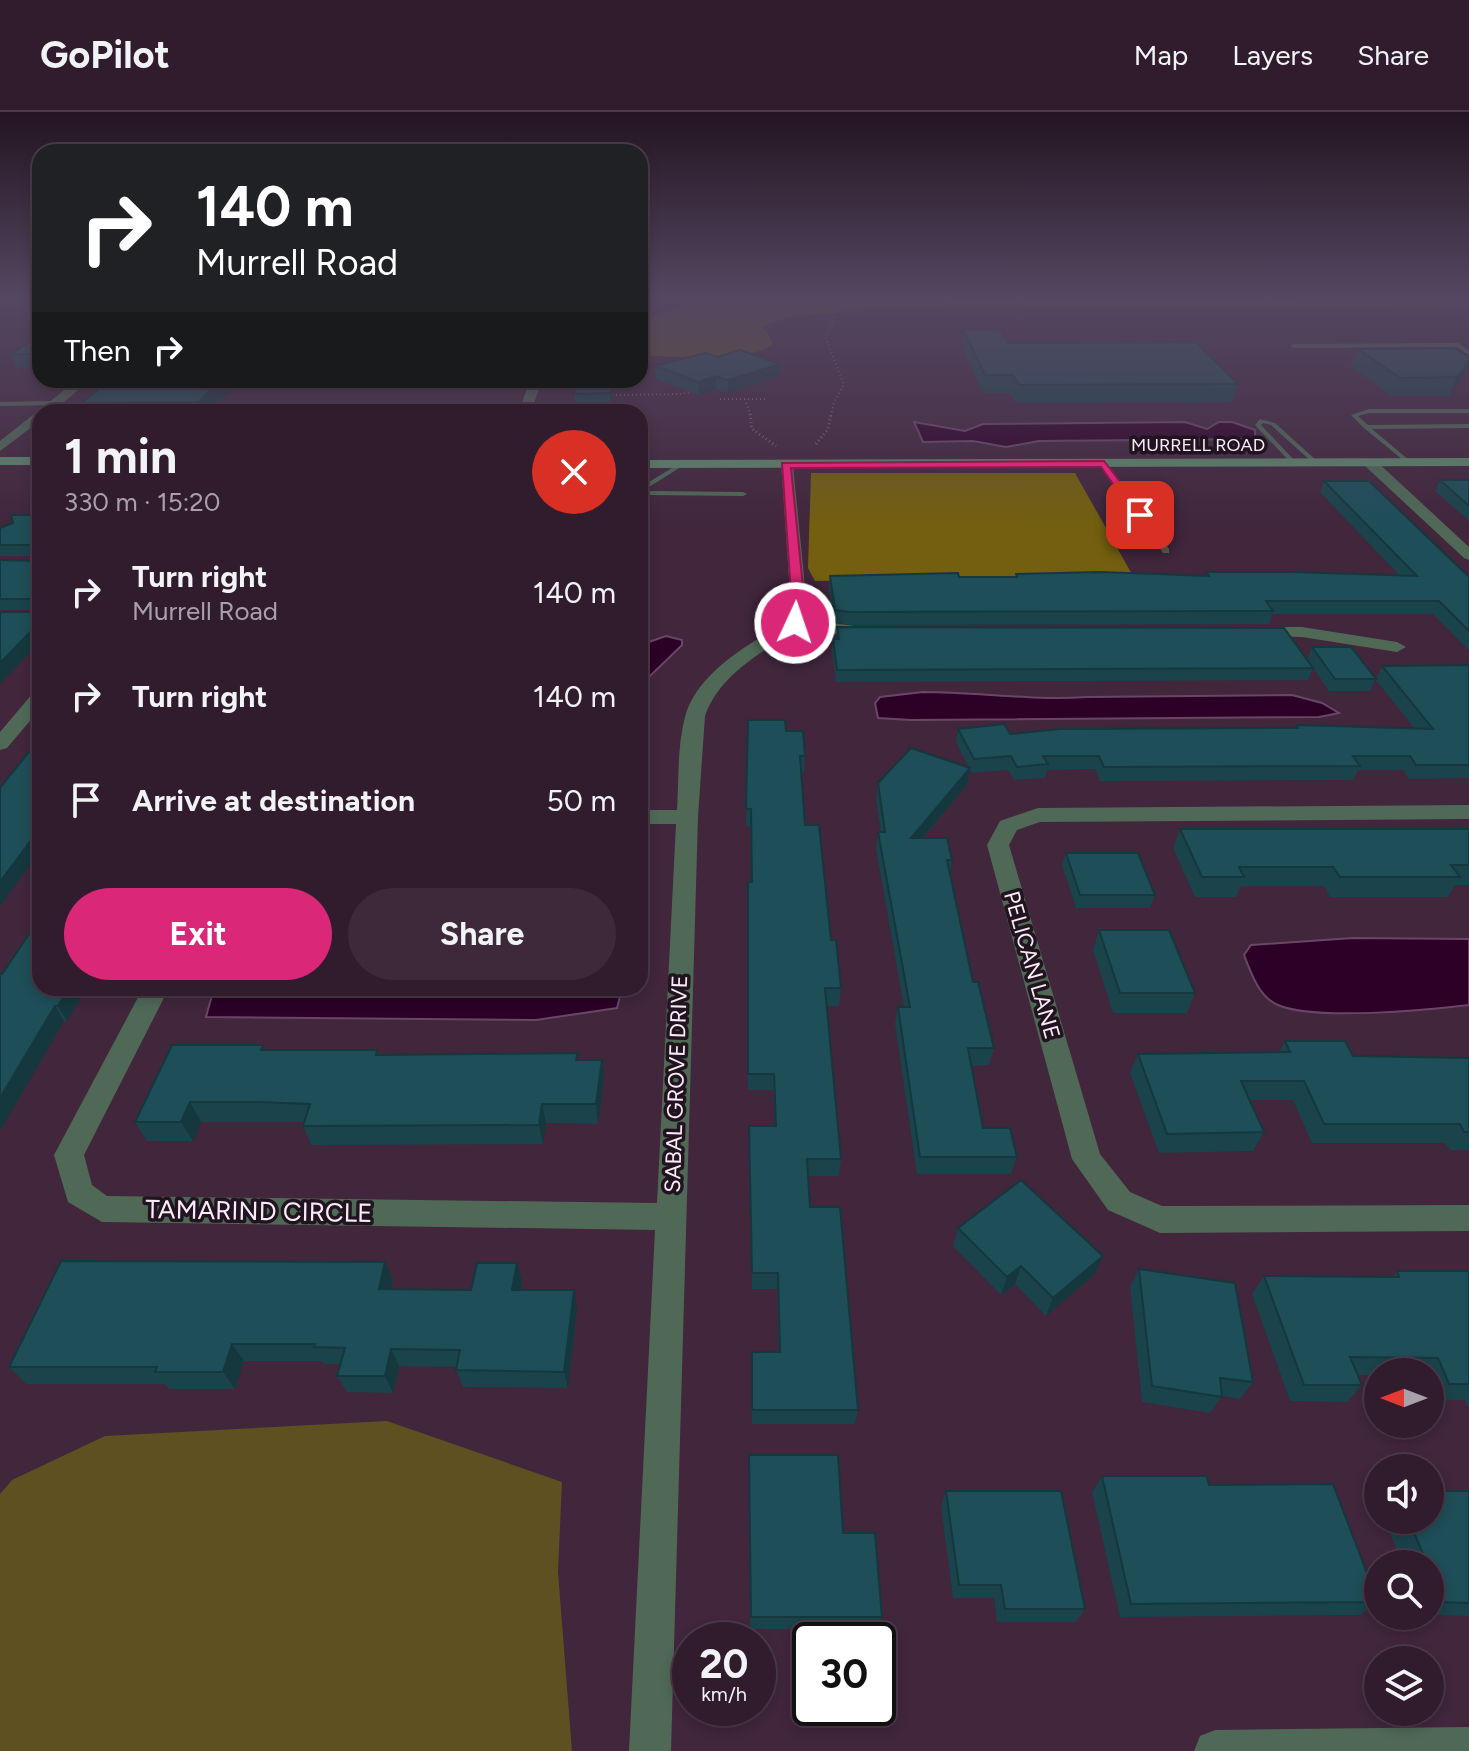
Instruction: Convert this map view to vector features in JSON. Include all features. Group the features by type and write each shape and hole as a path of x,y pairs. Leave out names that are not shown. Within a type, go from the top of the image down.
{"street":[{"path":"55,403 74,388"},
{"path":"0,447 32,422"},
{"path":"785,457 799,607 795,623 850,633 881,633"},
{"name":"MURRELL ROAD","path":"648,464 785,457 1104,464 1469,462"},
{"path":"0,461 32,461"},
{"path":"1369,462 1469,555"},
{"name":"SABAL GROVE DRIVE","path":"650,1751 687,817 695,712 719,678 746,655 795,623"},
{"path":"1239,632 1302,632 1397,647"},
{"path":"0,744 32,706"},
{"name":"PELICAN LANE","path":"1469,812 1038,815 1008,826 998,845 1087,1159 1119,1201 1160,1220 1469,1218"},
{"path":"648,817 687,817"},
{"name":"TAMARIND CIRCLE","path":"152,996 69,1155 79,1193 102,1209 671,1217"},
{"path":"1215,1751 1469,1748"}],"lane":[{"path":"0,404 55,403"},
{"path":"1408,462 1354,415 1369,411 1469,411"},
{"path":"1254,413 1273,424 1315,462"},
{"path":"1262,420 1258,425 1293,462"},
{"path":"1366,427 1469,426"},
{"path":"648,484 682,464"},
{"path":"1104,464 1166,551"},
{"path":"648,486 743,494"}],"path":[{"path":"811,449 821,441 828,429 834,402 844,385 839,372"},
{"path":"612,395 681,394 704,387"},
{"path":"720,399 766,399"},
{"path":"745,399 752,429 785,457"}],"shaded area":[{"path":"914,422 965,431 983,424 1185,422 1207,429 1219,422 1232,422 1255,430 1255,437 1039,441 1006,447 973,441 923,442"},
{"path":"811,473 1075,473 1133,576 815,581 808,568"},
{"path":"666,636 682,640 682,645 648,680 648,642"},
{"path":"923,692 1046,698 1292,695 1322,703 1339,713 1319,717 878,718 875,703 880,697"},
{"path":"1353,938 1469,939 1469,1005 1372,1013 1295,1010 1278,1005 1266,996 1256,984 1244,955 1251,945"},
{"path":"212,996 620,996 617,1008 536,1020 206,1017"},
{"path":"387,1421 562,1482 558,1572 572,1751 0,1751 0,1494 12,1480 105,1436"}],"building":[{"path":"673,372 752,372 728,380 716,376 698,382"},
{"path":"984,372 1226,372 1238,384 1019,385 1013,375"},
{"path":"1392,372 1460,372 1457,377 1400,378"},
{"path":"100,388 212,388 199,402 82,403"},
{"path":"575,388 611,388 610,393 574,394"},
{"path":"1440,480 1469,480 1469,506"},
{"path":"1324,481 1369,481 1469,577 1469,631 1439,601 1266,601 1273,611 835,610 830,576 958,573 959,577 1017,577 1016,574 1100,572 1209,576 1207,572 1292,572 1417,576"},
{"path":"11,515 32,515 32,545 0,545 0,528 13,523"},
{"path":"0,560 32,561 32,599 0,599"},
{"path":"32,612 32,630 0,663 0,614"},
{"path":"837,627 1284,628 1313,668 837,670 833,639 839,639"},
{"path":"1312,647 1351,647 1376,679 1335,679"},
{"path":"1469,665 1469,765 1416,765 1410,756 1353,756 1360,766 1104,767 1099,756 1043,756 1048,764 1017,767 1011,756 974,759 958,729 1004,724 1010,734 1060,729 1298,728 1297,725 1433,729 1382,666"},
{"path":"748,720 785,720 786,731 803,731 805,756 800,756 805,825 819,825 831,940 836,940 841,988 825,988 841,1159 807,1159 810,1207 840,1207 858,1410 752,1410 752,1352 780,1352 778,1273 752,1273 749,1126 776,1126 774,1074 748,1074 748,882 752,882 751,809 746,809"},
{"path":"32,748 32,839 0,882 0,788"},
{"path":"911,748 970,768 911,838 947,838 952,860 947,860 973,982 978,982 994,1048 968,1048 983,1128 1010,1128 1017,1157 920,1157 898,1007 910,1007 878,832 885,832 878,783"},
{"path":"1180,829 1469,829 1469,865 1451,865 1460,877 1340,877 1333,867 1239,867 1244,877 1202,877"},
{"path":"1066,853 1138,853 1155,895 1080,895"},
{"path":"32,930 32,996 64,996 0,1098 0,974"},
{"path":"1099,930 1169,930 1195,993 1120,993"},
{"path":"1285,1041 1345,1041 1353,1056 1469,1058 1469,1132 1464,1132 1460,1124 1324,1124 1304,1081 1241,1081 1264,1132 1167,1134 1138,1054 1290,1052"},
{"path":"172,1045 263,1045 261,1050 377,1050 376,1055 578,1053 576,1060 602,1060 596,1104 542,1104 539,1125 303,1126 310,1104 259,1102 190,1102 181,1122 135,1122"},
{"path":"1021,1180 1103,1256 1053,1298 1021,1266 1007,1277 958,1228"},
{"path":"61,1261 385,1262 379,1289 471,1290 477,1263 517,1263 512,1290 574,1290 564,1372 456,1370 460,1350 391,1349 385,1376 337,1376 345,1348 314,1347 315,1344 232,1344 223,1372 155,1372 157,1367 9,1367"},
{"path":"1139,1269 1235,1283 1253,1382 1220,1378 1222,1397 1152,1386"},
{"path":"1397,1271 1469,1271 1469,1384 1449,1384 1444,1372 1444,1358 1350,1357 1362,1385 1304,1385 1264,1276 1399,1277"},
{"path":"749,1455 838,1455 843,1533 875,1533 882,1617 751,1617"},
{"path":"1102,1476 1207,1476 1209,1485 1333,1484 1364,1565 1364,1602 1131,1604"},
{"path":"946,1491 1061,1491 1085,1609 1005,1609 1001,1585 959,1585"},
{"path":"1444,1491 1469,1491 1469,1603 1444,1602 1444,1550 1421,1550 1415,1534 1444,1534"}],"route":[{"path":"795,623 799,607 786,465 1104,464 1140,515"}]}
